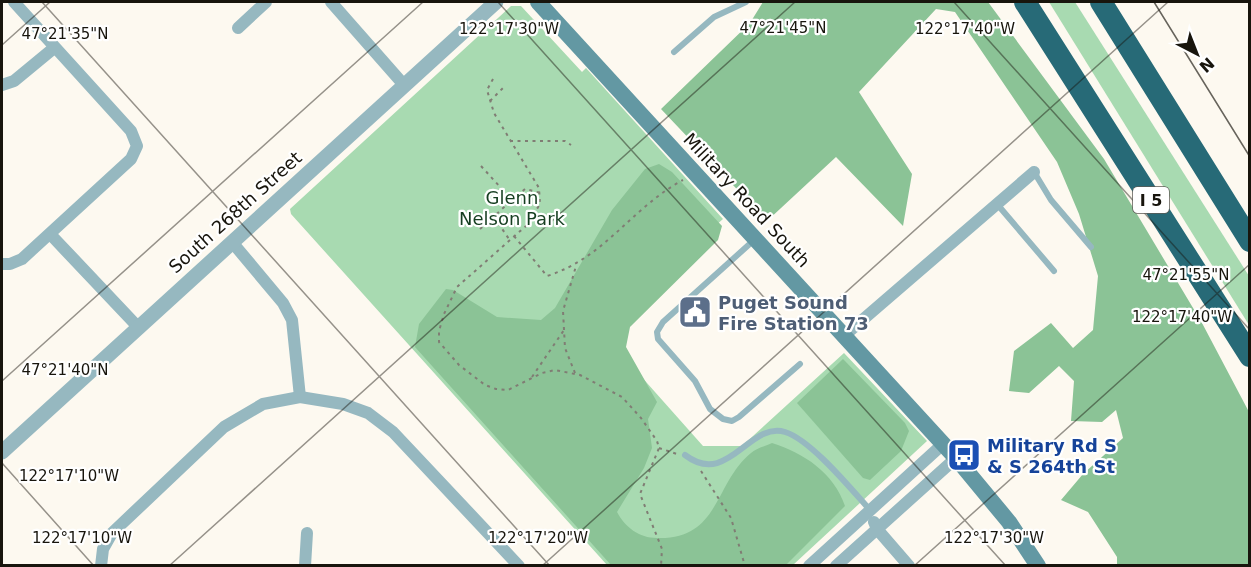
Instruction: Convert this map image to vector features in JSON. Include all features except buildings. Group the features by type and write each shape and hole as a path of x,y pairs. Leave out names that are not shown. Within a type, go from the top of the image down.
{"highway":[{"name":"I 5","path":"1023,2 1052,43 1250,356"},
{"path":"1101,2 1250,241"}],"main road":[{"name":"Military Road South","path":"538,2 956,458 1009,522 1038,566"}],"street":[{"path":"2,264 10,264 22,259 51,235 131,159 137,146 131,131 14,2"},
{"path":"238,28 266,2"},
{"path":"331,2 404,85"},
{"name":"South 268th Street","path":"2,452 496,2"},
{"path":"2,85 14,81 54,48"},
{"path":"845,335 1034,172"},
{"path":"51,235 138,327"},
{"path":"232,242 283,303 292,320 300,397"},
{"path":"101,566 103,549 112,533 224,427 263,405 300,397 343,404 368,413 393,432 519,566"},
{"path":"809,566 943,444"},
{"path":"836,566 956,458"},
{"path":"870,510 877,529 909,566"},
{"path":"305,566 307,533"}],"lane":[{"path":"674,52 714,17 746,2"},
{"path":"1034,172 1051,200 1091,247"},
{"path":"997,204 1054,271"},
{"path":"756,238 663,322 657,332 658,339 695,381 710,409 723,420 732,421 739,417 800,364"},
{"path":"685,455 696,463 719,462 730,458 764,433 785,432 822,459 870,510"}],"path":[{"path":"493,79 487,90 489,101 541,193 537,212 489,261 457,287 444,314 439,331 439,342 459,364 485,385 496,389 508,390 532,377 555,370 575,373 622,397 647,426 659,448 640,494 662,549 661,566"},
{"path":"489,101 505,86"},
{"path":"510,141 565,141 571,145"},
{"path":"481,166 512,200"},
{"path":"514,236 547,276 576,266 652,200 686,178"},
{"path":"480,229 525,189 541,193"},
{"path":"493,217 509,239"},
{"path":"575,373 565,348 564,330 566,299 576,266"},
{"path":"532,377 564,330"},
{"path":"659,448 670,454 685,455"},
{"path":"696,463 731,518 745,566"}],"green space":[{"path":"763,2 988,2 1104,159 1202,323 1249,412 1249,565 1117,565 1117,557 1088,512 1061,500 1083,474 1123,438 1116,410 1102,422 1071,421 1074,381 1059,366 1029,393 1009,391 1014,351 1051,323 1073,348 1093,330 1098,276 1079,214 1057,162 955,12 936,9 859,92 912,174 903,226 836,157 767,221 661,109 750,23"},
{"path":"1049,2 1075,2 1249,276 1249,325"},
{"name":"Glenn Nelson Park","path":"511,6 521,6 582,72 586,68 723,219 599,329 703,446 742,446 844,353 927,441 793,565 607,565 291,214 290,209"},
{"path":"659,164 672,172 722,226 718,240 630,327 626,347 657,402 648,419 652,448 644,468 617,512 633,531 644,536 657,538 678,536 693,530 714,508 739,465 753,451 772,443 795,452 826,474 840,494 845,506 786,565 611,565 415,347 419,324 446,289 453,290 497,317 541,320 555,308 612,210 645,169"},
{"path":"843,359 905,423 909,431 901,451 870,480 863,478 797,403"}],"tram line":[{"path":"1154,2 1250,157"}],"place":[{"name":"Puget Sound Fire Station 73","path":"695,312"},
{"name":"Military Rd S & S 264th St","path":"964,455"}]}
